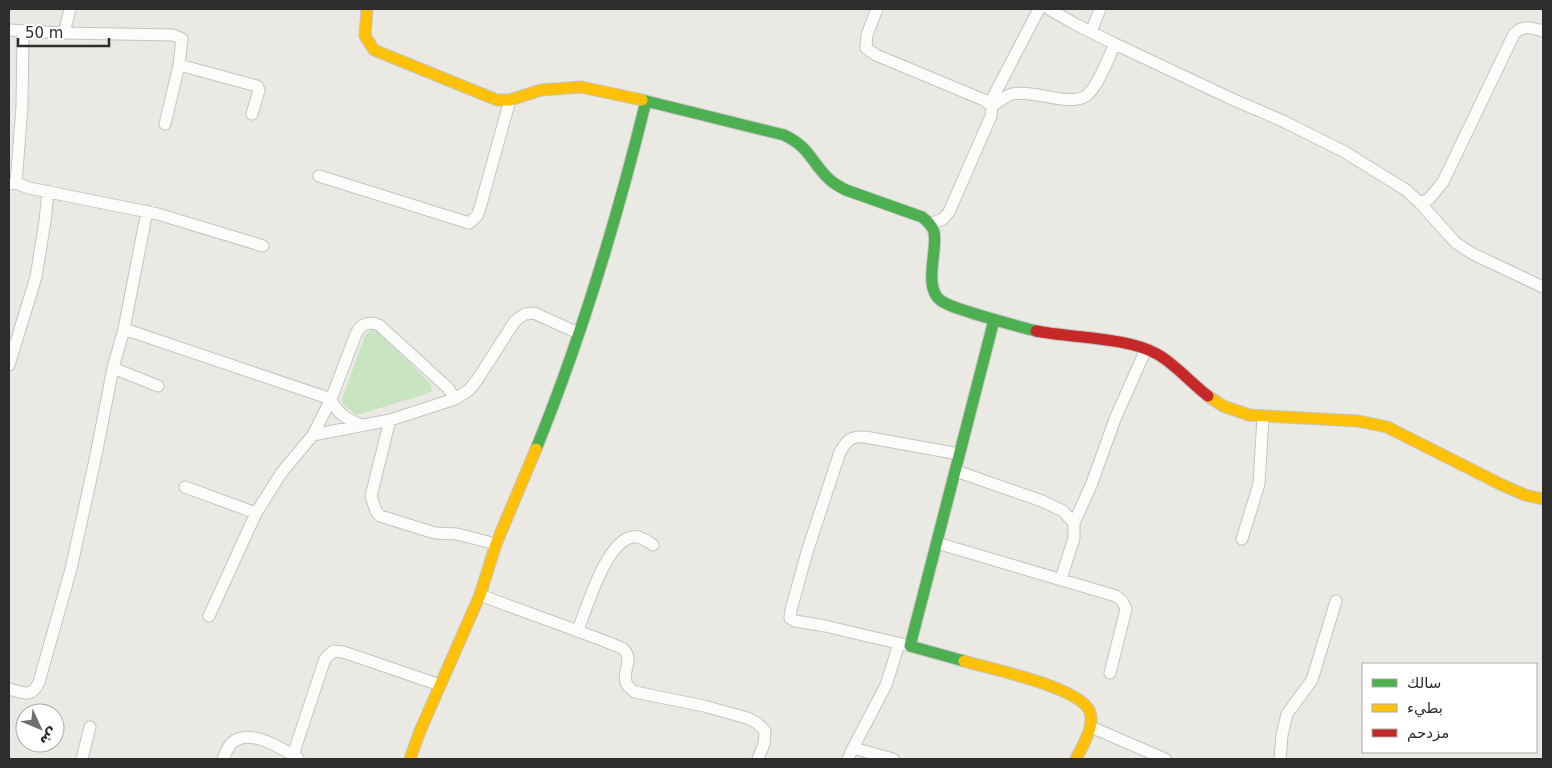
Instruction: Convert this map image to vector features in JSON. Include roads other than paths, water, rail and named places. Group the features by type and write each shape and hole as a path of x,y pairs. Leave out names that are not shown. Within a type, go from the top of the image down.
{"street":[{"path":"64,33 70,9"},
{"path":"367,9 364,36 367,44 374,50 497,100 510,100 541,90 581,87 784,135 795,140 806,148 827,177 835,184 846,190 922,217 930,224 934,233 932,278 934,289 939,299 952,306 994,320 1038,331 1130,344 1146,349 1159,355 1207,396 1223,406 1250,416 1358,421 1387,427 1502,486 1525,495 1543,499"},
{"path":"877,9 867,35 866,48 876,55 991,105"},
{"path":"930,224 943,219 948,212 991,116 991,105 1039,9"},
{"path":"1050,9 1115,44 1283,121 1343,151 1384,176 1420,203 1456,243 1473,254 1543,287"},
{"path":"1091,32 1100,9"},
{"path":"1420,203 1429,199 1443,182 1514,34 1520,28 1528,27 1543,31"},
{"path":"9,30 178,36 182,39 182,45 165,124"},
{"path":"23,31 22,107 12,184 147,211 263,246"},
{"path":"991,105 1011,94 1035,94 1066,99 1077,99 1086,96 1094,87 1115,44"},
{"path":"179,65 257,86 259,90 252,114"},
{"path":"319,176 469,223 477,216 480,208 510,100"},
{"path":"410,759 480,595 496,544 516,501 547,422 596,282 646,101"},
{"path":"9,365 36,277 48,191"},
{"path":"9,689 32,693 36,690 39,682 71,569 113,368 124,329 147,211"},
{"path":"313,435 390,420 455,398 469,390 516,321 525,314 534,313 578,333"},
{"path":"893,759 851,754 886,685 916,615 937,543 994,320"},
{"path":"209,616 256,513 282,472 313,435 331,399 361,326 375,323 383,328 448,388 455,398"},
{"path":"124,329 331,399"},
{"path":"1061,579 1074,538 1074,523 1092,483 1115,418 1146,349"},
{"path":"113,368 158,386"},
{"path":"331,399 334,407 341,415 361,425"},
{"path":"1242,539 1259,484 1263,417"},
{"path":"390,420 371,496 376,511 380,516 435,533 457,534 496,544"},
{"path":"959,454 865,437 854,436 846,442 840,452 807,552 790,618 795,621 825,626 904,645 1034,681 1073,694 1084,700 1089,709 1091,727 1076,759"},
{"path":"956,471 1063,510 1074,523"},
{"path":"185,487 256,513"},
{"path":"578,630 606,561 616,546 624,539 634,536 643,538 653,545"},
{"path":"937,543 1116,596 1122,601 1126,609 1110,673"},
{"path":"480,595 578,630 627,651 629,657 624,676 629,688 635,692 704,706 757,723 765,731 764,744 758,759"},
{"path":"1280,759 1282,735 1287,714 1312,680 1336,601"},
{"path":"223,759 227,749 236,740 249,737 267,742 296,757 326,660 333,651 358,656 440,685"},
{"path":"82,759 90,727"},
{"path":"1091,727 1165,759"}]}
